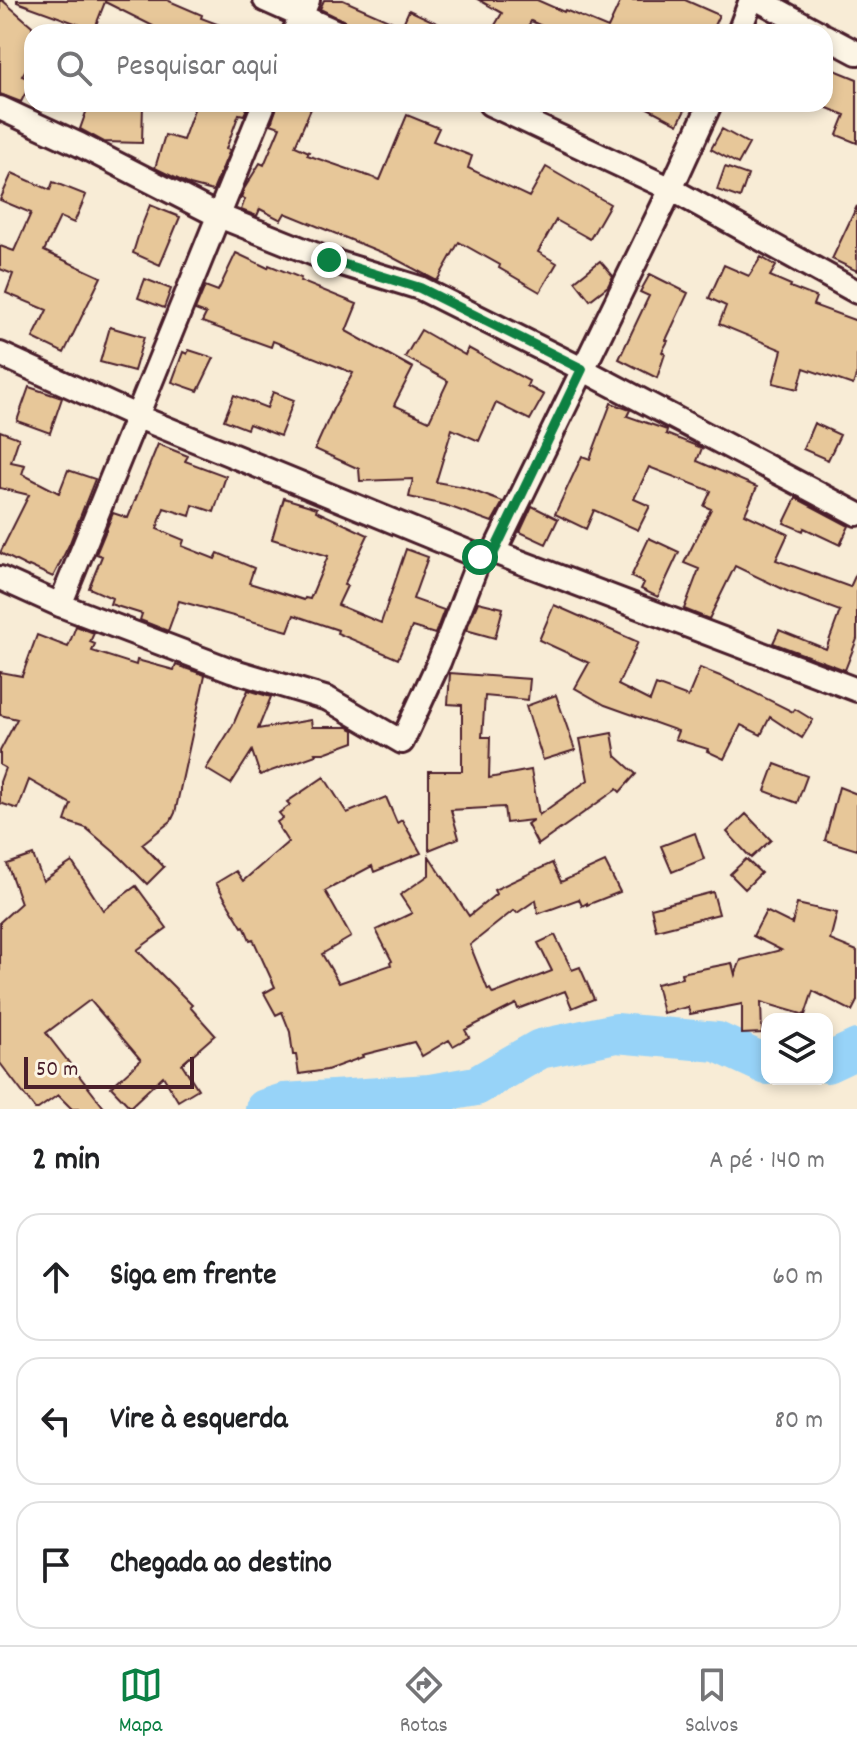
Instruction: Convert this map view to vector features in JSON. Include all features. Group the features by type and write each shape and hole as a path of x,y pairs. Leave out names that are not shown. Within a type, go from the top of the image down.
{"street":[{"path":"265,0 301,16"},
{"path":"742,24 751,0"},
{"path":"759,0 803,24"},
{"path":"833,40 857,53"},
{"path":"0,108 219,216 329,260 420,288 582,369 857,514"},
{"path":"60,605 261,112"},
{"path":"507,112 671,189 857,292"},
{"path":"0,578 60,605 231,670 328,699 402,742 487,555 582,369 706,112"},
{"path":"0,354 136,416 487,555 857,690"}],"building":[{"path":"2,0 30,24 24,24 24,96 21,102 0,94"},
{"path":"167,0 217,24 149,24 105,2 96,24 78,24 17,2"},
{"path":"324,0 343,0 397,24 349,24 320,9"},
{"path":"479,0 537,0 598,24 538,24 531,21 529,24 496,24 502,13"},
{"path":"621,0 685,0 719,15 715,24 610,24"},
{"path":"409,10 439,24 403,24"},
{"path":"833,69 857,79 857,143 837,135 845,115 833,110"},
{"path":"86,112 143,112 142,143 104,142 80,129"},
{"path":"193,112 245,112 244,115 239,114 226,149 230,150 213,191 190,185 155,168 165,135 183,140"},
{"path":"275,112 310,112 295,146 309,152 307,155 380,180 407,115 439,128 433,141 472,156 468,168 529,197 546,167 610,204 590,239 556,220 538,252 557,263 540,292 459,242 437,281 388,255 285,213 281,220 260,209 257,216 241,210 245,199 241,198 244,189 260,163 264,165 280,127 271,124"},
{"path":"655,112 684,112 678,124"},
{"path":"722,129 749,144 738,164 711,149"},
{"path":"725,167 748,175 740,198 717,190"},
{"path":"12,173 50,190 53,182 86,195 74,223 60,217 44,251 101,277 64,353 33,338 47,310 6,293 13,274 0,269 0,246 14,251 31,213 0,200"},
{"path":"150,205 180,217 160,265 133,253"},
{"path":"857,206 857,271 832,259"},
{"path":"236,253 357,304 346,331 413,368 394,405 429,421 448,381 405,357 421,330 465,355 468,348 529,381 527,386 544,395 530,420 496,403 479,441 452,429 436,482 463,487 503,502 492,522 445,505 409,497 413,479 360,481 359,469 315,449 353,373 273,341 271,347 202,322 206,314 195,310 205,286 218,291"},
{"path":"761,257 776,266 770,276 816,297 813,305 857,321 857,373 853,385 804,368 798,389 773,383 782,350 719,324 726,306 709,298 724,265 749,276"},
{"path":"600,261 613,276 608,286 590,300 575,281"},
{"path":"650,274 688,293 666,340 657,378 619,359 649,296 640,292"},
{"path":"145,279 171,289 164,308 138,298"},
{"path":"110,327 144,337 134,371 100,362"},
{"path":"189,350 214,358 198,391 172,382 183,352 187,354"},
{"path":"29,387 62,398 50,433 17,421"},
{"path":"273,392 294,400 280,436 249,424 247,429 224,420 234,395 267,408"},
{"path":"611,403 630,410 627,416 667,430 666,434 702,448 697,461 757,487 745,514 788,534 776,560 850,587 857,572 857,639 845,670 773,643 779,630 826,649 840,611 789,592 735,566 709,619 684,609 699,569 684,563 711,509 704,506 711,491 649,467 634,499 650,506 638,530 594,510 586,529 555,514 582,456 590,459"},
{"path":"814,423 840,435 828,460 803,449"},
{"path":"0,431 19,438 11,462 25,465 22,474 59,493 68,470 95,479 53,577 0,553 29,495 0,488"},
{"path":"158,444 188,456 185,461 226,476 214,512 193,505 190,516 164,508 157,529 184,540 182,546 215,559 218,553 254,568 249,583 304,600 310,599 328,556 272,539 284,498 317,508 316,511 368,535 338,605 381,623 406,549 428,557 413,599 444,610 435,634 412,627 398,659 337,633 338,630 294,615 288,631 179,601 168,631 140,620 142,614 110,604 112,598 89,588 102,556 96,554 113,513 128,518"},
{"path":"796,498 849,526 840,545 804,528 803,531 784,523"},
{"path":"532,506 558,519 546,544 520,532"},
{"path":"649,538 679,552 658,597 641,589 644,583 631,577"},
{"path":"478,602 503,608 495,638 466,630"},
{"path":"554,605 638,642 618,685 650,701 656,685 688,697 700,668 793,712 795,709 813,720 802,738 770,717 761,735 741,725 724,759 708,749 675,739 678,731 605,705 575,688 589,663 539,640"},
{"path":"76,626 94,633 90,642 95,644 92,651 136,665 137,660 174,670 176,665 205,675 175,813 171,821 142,844 164,867 147,884 86,828 65,821 71,804 29,780 18,809 0,803 0,782 5,768 0,765 0,751 17,719 0,715 0,672 22,676 37,635 68,647"},
{"path":"450,673 530,679 528,700 485,696 482,737 490,737 489,778 531,770 539,815 588,780 580,739 612,733 616,756 636,774 620,792 617,789 538,845 527,824 533,820 506,823 504,807 451,810 459,838 429,850 429,771 462,771 462,705 448,704"},
{"path":"248,690 271,697 258,729 311,720 312,727 348,727 354,730 354,742 324,753 315,753 260,775 252,751 231,784 206,769 233,725"},
{"path":"556,695 575,750 543,760 526,706"},
{"path":"775,764 807,776 797,803 765,791"},
{"path":"324,777 347,813 386,797 397,823 402,820 421,853 374,872 372,866 325,891 351,937 322,954 339,983 391,965 392,961 376,930 412,913 400,895 429,875 429,856 469,916 496,894 494,890 552,863 561,882 605,862 620,892 587,905 582,906 579,899 538,914 536,900 517,913 514,910 470,945 488,990 493,994 552,971 538,943 555,935 572,970 580,967 594,999 572,1008 565,991 518,1009 516,1004 465,1030 469,1037 453,1046 449,1040 422,1056 414,1042 362,1055 327,1070 299,1074 290,1032 282,1012 276,1015 264,993 275,987 253,939 250,940 216,883 236,871 243,881 288,842 277,822 283,818 279,813 290,805 287,802"},
{"path":"839,787 857,794 857,850 825,840"},
{"path":"746,814 771,840 751,858 727,832"},
{"path":"695,833 704,859 672,872 661,846"},
{"path":"33,855 43,881 72,862 103,910 136,886 167,928 137,950 192,1005 190,1007 215,1035 182,1064 198,1089 178,1101 163,1076 130,1107 111,1087 141,1060 90,1000 46,1033 105,1109 72,1109 58,1095 35,1109 0,1063 0,922 21,903 7,864"},
{"path":"746,859 761,873 745,889 730,874"},
{"path":"713,892 719,914 656,930 651,908"},
{"path":"797,904 837,913 830,940 857,951 857,1001 852,1011 813,991 806,1013 761,1002 761,1033 742,1034 742,1004 690,1014 688,1007 663,1013 656,984 682,978 681,973 732,963 735,975 741,960 781,950 753,936 766,911 792,924"}],"waterway":[{"path":"265,1109 284,1103 430,1094 476,1086 540,1049 616,1033 717,1042 761,1062"},
{"path":"833,1060 857,1049"}],"route":[{"path":"329,260 420,288 582,369 494,552 480,557"}]}
